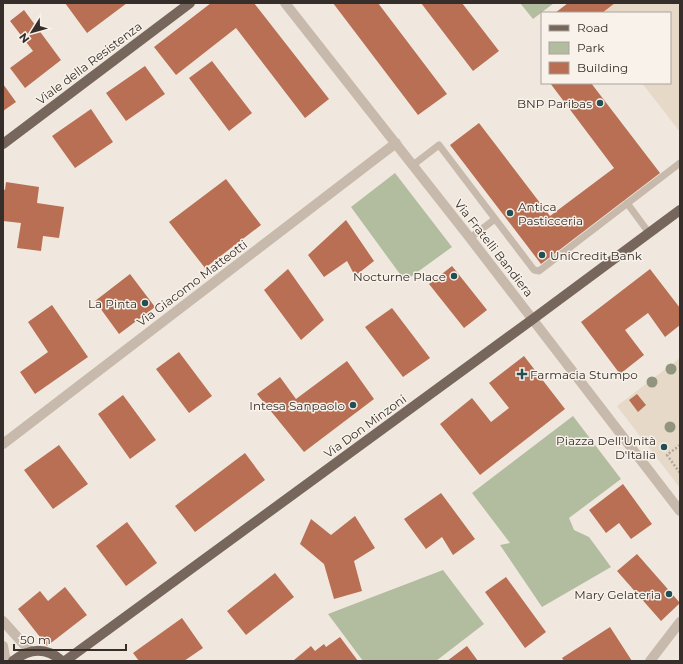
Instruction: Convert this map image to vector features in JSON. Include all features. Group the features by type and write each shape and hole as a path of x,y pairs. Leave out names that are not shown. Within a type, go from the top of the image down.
{"main road":[{"name":"Viale della Resistenza","path":"3,144 190,3"},
{"name":"Via Don Minzoni","path":"63,661 533,319 680,210"},
{"path":"13,661 20,655 30,651 39,651 48,652 63,661"}],"street":[{"name":"Via Fratelli Bandiera","path":"285,3 678,504"},
{"name":"Via Giacomo Matteotti","path":"3,444 396,143"},
{"path":"3,621 30,651"},
{"path":"650,661 680,622"},
{"path":"3,646 6,661"}],"lane":[{"path":"413,165 439,145 534,270 539,271 680,163"},
{"path":"627,203 649,233"},
{"path":"470,238 495,219"}],"path":[{"path":"680,445 667,455 680,473"}],"green space":[{"path":"520,3 554,3 541,12 533,19"},
{"path":"395,173 452,247 405,281 351,207"},
{"path":"573,416 621,479 569,518 574,530 589,537 611,567 542,607 500,545 510,543 472,493"},
{"path":"443,570 484,624 436,661 363,661 328,614"}],"shaded area":[{"path":"615,3 677,3 680,7 680,132 643,84 671,84 671,12 603,12"},
{"name":"Piazza Dell'Unità D'Italia","path":"680,358 680,488 617,406"}],"building":[{"path":"65,3 127,3 87,33"},
{"path":"211,3 254,3 329,99 305,118 236,28 176,75 154,47"},
{"path":"333,3 378,3 447,94 418,115"},
{"path":"421,3 462,3 499,51 473,71"},
{"path":"568,3 615,3 603,12 556,12"},
{"path":"24,10 61,60 25,88 10,68 33,51 10,21"},
{"path":"212,61 252,113 229,131 189,78"},
{"path":"145,66 165,94 126,121 106,93"},
{"path":"3,84 16,102 3,111"},
{"path":"551,84 592,84 660,173 541,264 450,145 479,123 550,216 614,168"},
{"path":"91,109 113,142 75,168 52,136"},
{"path":"226,179 261,225 205,268 169,222"},
{"path":"6,182 39,187 37,203 64,207 59,238 43,236 41,251 17,248 21,223 3,221 3,189 5,190"},
{"path":"346,220 374,261 355,276 347,261 324,277 308,255"},
{"path":"452,266 487,310 464,328 429,284"},
{"path":"288,269 324,320 301,340 264,290"},
{"path":"650,269 680,308 680,325 665,337 648,313 625,330 644,355 620,374 581,322"},
{"path":"130,274 155,307 119,334 95,301"},
{"path":"52,305 88,357 35,394 20,372 48,352 28,322"},
{"path":"392,308 430,358 403,377 365,327"},
{"path":"179,352 212,396 189,413 156,369"},
{"path":"524,356 565,409 480,475 440,424 472,398 491,422 509,408 489,383"},
{"path":"347,361 374,399 304,452 257,394 280,377 296,399"},
{"path":"637,394 646,405 638,412 629,400"},
{"path":"123,395 156,440 130,459 98,414"},
{"path":"59,445 88,484 53,509 24,470"},
{"path":"245,453 265,480 195,532 175,506"},
{"path":"623,484 652,524 631,539 619,523 606,533 589,510"},
{"path":"441,493 475,539 453,555 442,537 426,549 404,519"},
{"path":"355,516 375,548 354,561 362,591 334,599 324,564 300,544 311,519 331,535"},
{"path":"127,522 157,563 126,586 96,546"},
{"path":"637,554 680,603 661,621 617,571"},
{"path":"275,573 294,597 246,635 227,611"},
{"path":"506,577 546,632 525,648 485,592"},
{"path":"65,587 87,615 47,646 18,609 40,591 48,601"},
{"path":"182,618 203,648 184,661 139,661 133,653"},
{"path":"610,627 632,661 564,661 562,658"},
{"path":"340,637 358,661 294,660 311,646 315,651 324,644 326,647"},
{"path":"467,646 478,661 447,661"}],"place":[{"name":"BNP Paribas","path":"600,103"},
{"name":"Antica Pasticceria","path":"510,213"},
{"name":"UniCredit Bank","path":"542,255"},
{"name":"Nocturne Place","path":"454,276"},
{"name":"La Pinta","path":"145,303"},
{"name":"Farmacia Stumpo","path":"522,374"},
{"name":"Intesa Sanpaolo","path":"353,405"},
{"name":"Piazza Dell'Unità D'Italia","path":"664,447"},
{"name":"Mary Gelateria","path":"669,594"}]}
